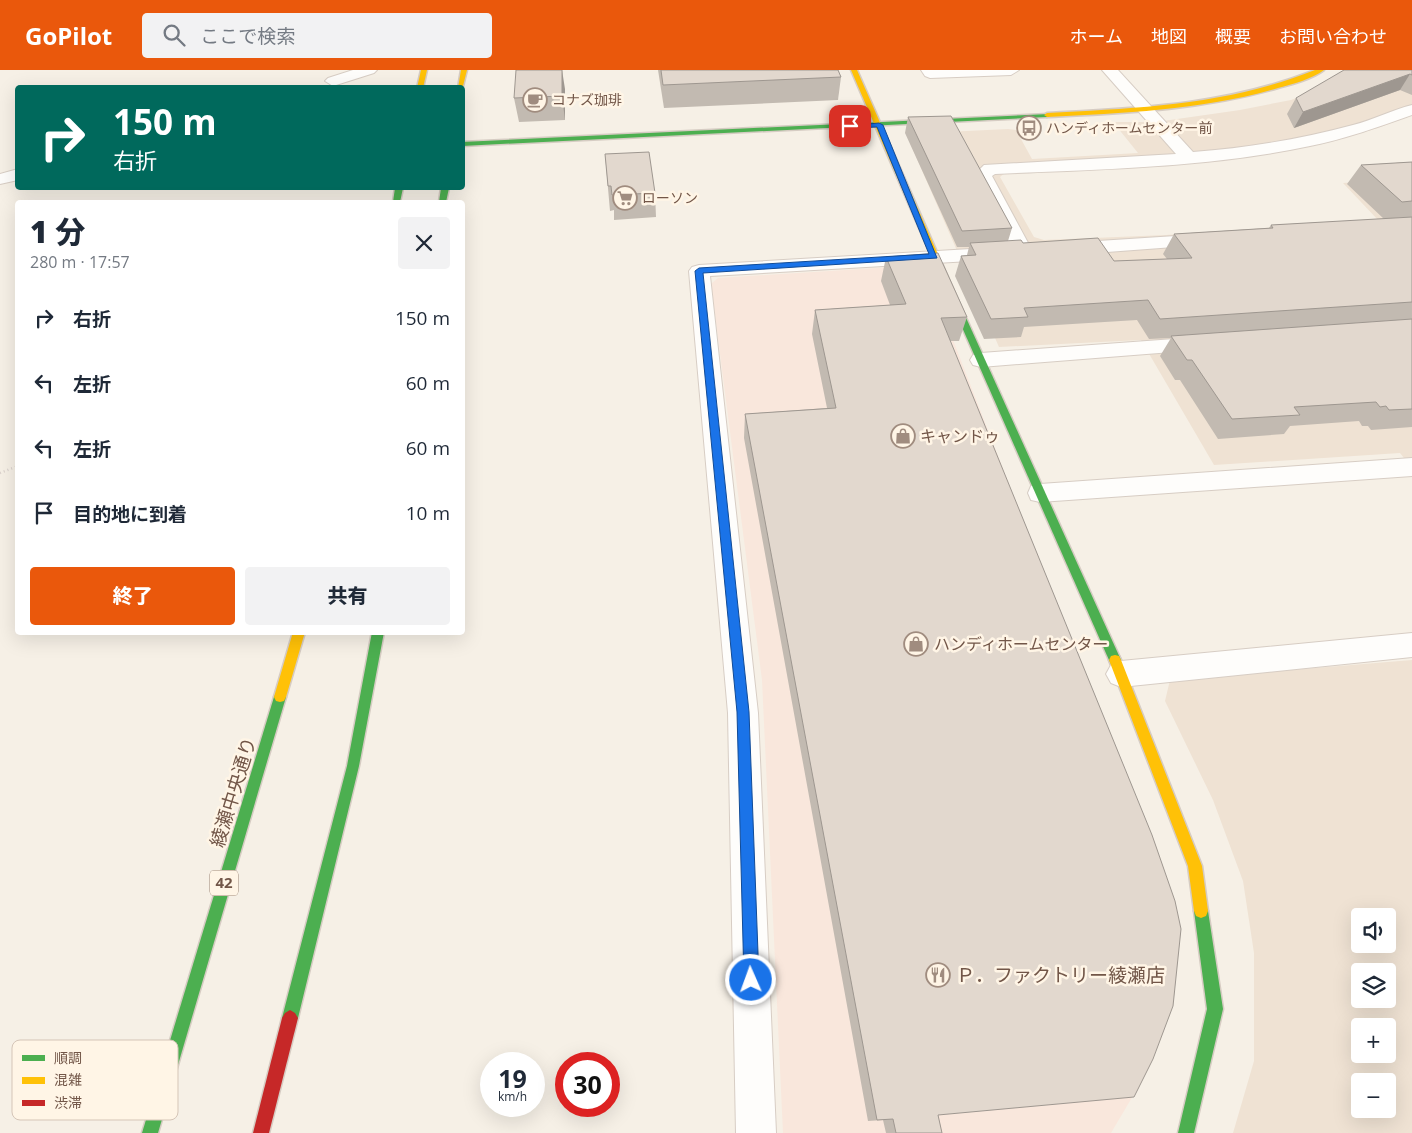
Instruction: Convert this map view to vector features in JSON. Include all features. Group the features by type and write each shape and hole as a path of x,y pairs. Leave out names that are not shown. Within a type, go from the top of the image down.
{"street":[{"path":"331,85 369,70"},
{"path":"421,85 424,70"},
{"path":"462,85 464,70"},
{"path":"854,70 934,256 1121,674 1195,866 1215,1009 1186,1133"},
{"path":"929,70 930,73 1012,70"},
{"path":"1110,70 1188,157"},
{"path":"465,144 879,125 1145,110 1199,105 1251,96 1305,78 1321,70"},
{"path":"1023,252 983,175 990,169 1188,157 1282,146 1345,133 1412,110"},
{"path":"0,179 15,175"},
{"path":"756,1133 743,712 699,271 1232,239"},
{"path":"981,360 1226,342"},
{"path":"1040,493 1412,467"},
{"name":"綾瀬中央通り","path":"178,1040 298,635"},
{"path":"261,1133 353,766 377,635"},
{"path":"1121,674 1412,645"},
{"name":"綾瀬中央通り","path":"150,1133 154,1120"}],"path":[{"path":"0,473 15,467"}],"shaded area":[{"path":"1412,70 1412,115 1378,128 1322,144 1212,162 1006,172 1000,177 1034,237 1044,240 1166,235 1378,220 1343,183 1412,178 1412,468 1400,453 1214,465 1141,340 999,347 910,143 925,133 1008,129 1016,130 1032,159 1138,153 1113,122 1156,122 1240,110 1291,100 1326,87"},
{"name":"ハンディホームセンター","path":"908,266 926,270 1160,875 1137,1089 1111,1133 783,1133 762,680 711,284 718,278"},
{"path":"1412,660 1412,1133 1233,1133 1254,1061 1254,953 1243,881 1213,800 1165,701 1170,680"}],"building":[{"path":"516,70 562,70 562,96 514,98"},
{"path":"661,70 838,70 841,77 663,85"},
{"path":"1344,70 1412,70 1412,75 1410,74 1303,112 1296,98"},
{"path":"951,116 1012,228 962,231 908,117"},
{"path":"649,152 655,193 612,195 611,186 608,186 605,154"},
{"path":"1412,162 1412,201 1402,202 1361,165"},
{"path":"1412,217 1412,302 1160,319 1148,300 1024,308 1028,317 991,319 961,256 976,255 970,243 1021,240 1023,243 1098,238 1114,261 1192,258 1174,234 1273,228 1271,225"},
{"name":"ハンディホームセンター","path":"938,253 967,317 941,318 1152,835 1175,901 1181,929 1173,1006 1153,1059 1134,1097 938,1115 942,1133 896,1133 893,1119 877,1120 745,414 836,408 815,310 906,304 886,257"},
{"path":"1412,319 1412,409 1389,410 1386,406 1380,407 1376,402 1294,407 1300,415 1232,419 1192,360 1187,360 1171,336"}],"traffic: fast":[{"path":"465,144 1047,115"},
{"path":"397,200 399,190"},
{"path":"443,200 445,190"},
{"path":"954,300 1115,660"},
{"path":"290,1018 353,766 377,635"},
{"path":"178,1040 280,697"},
{"path":"1186,1133 1215,1009 1201,911"},
{"path":"150,1133 154,1120"}],"traffic: slow":[{"path":"421,85 424,70"},
{"path":"462,85 464,70"},
{"path":"854,70 954,300"},
{"path":"1047,115 1152,109 1221,100 1255,93 1321,70"},
{"path":"280,697 298,635"},
{"path":"1115,660 1195,866 1201,911"}],"traffic: jam":[{"path":"261,1133 290,1018"}],"place":[{"name":"コナズ珈琲","path":"535,100"},
{"name":"ハンディホームセンター前","path":"1029,128"},
{"name":"ローソン","path":"625,198"},
{"name":"キャンドゥ","path":"903,436"},
{"name":"ハンディホームセンター","path":"916,644"},
{"name":"Ｐ．ファクトリー綾瀬店","path":"938,975"}],"route":[{"path":"751,980 743,712 699,271 934,256 879,125 850,126"}]}
